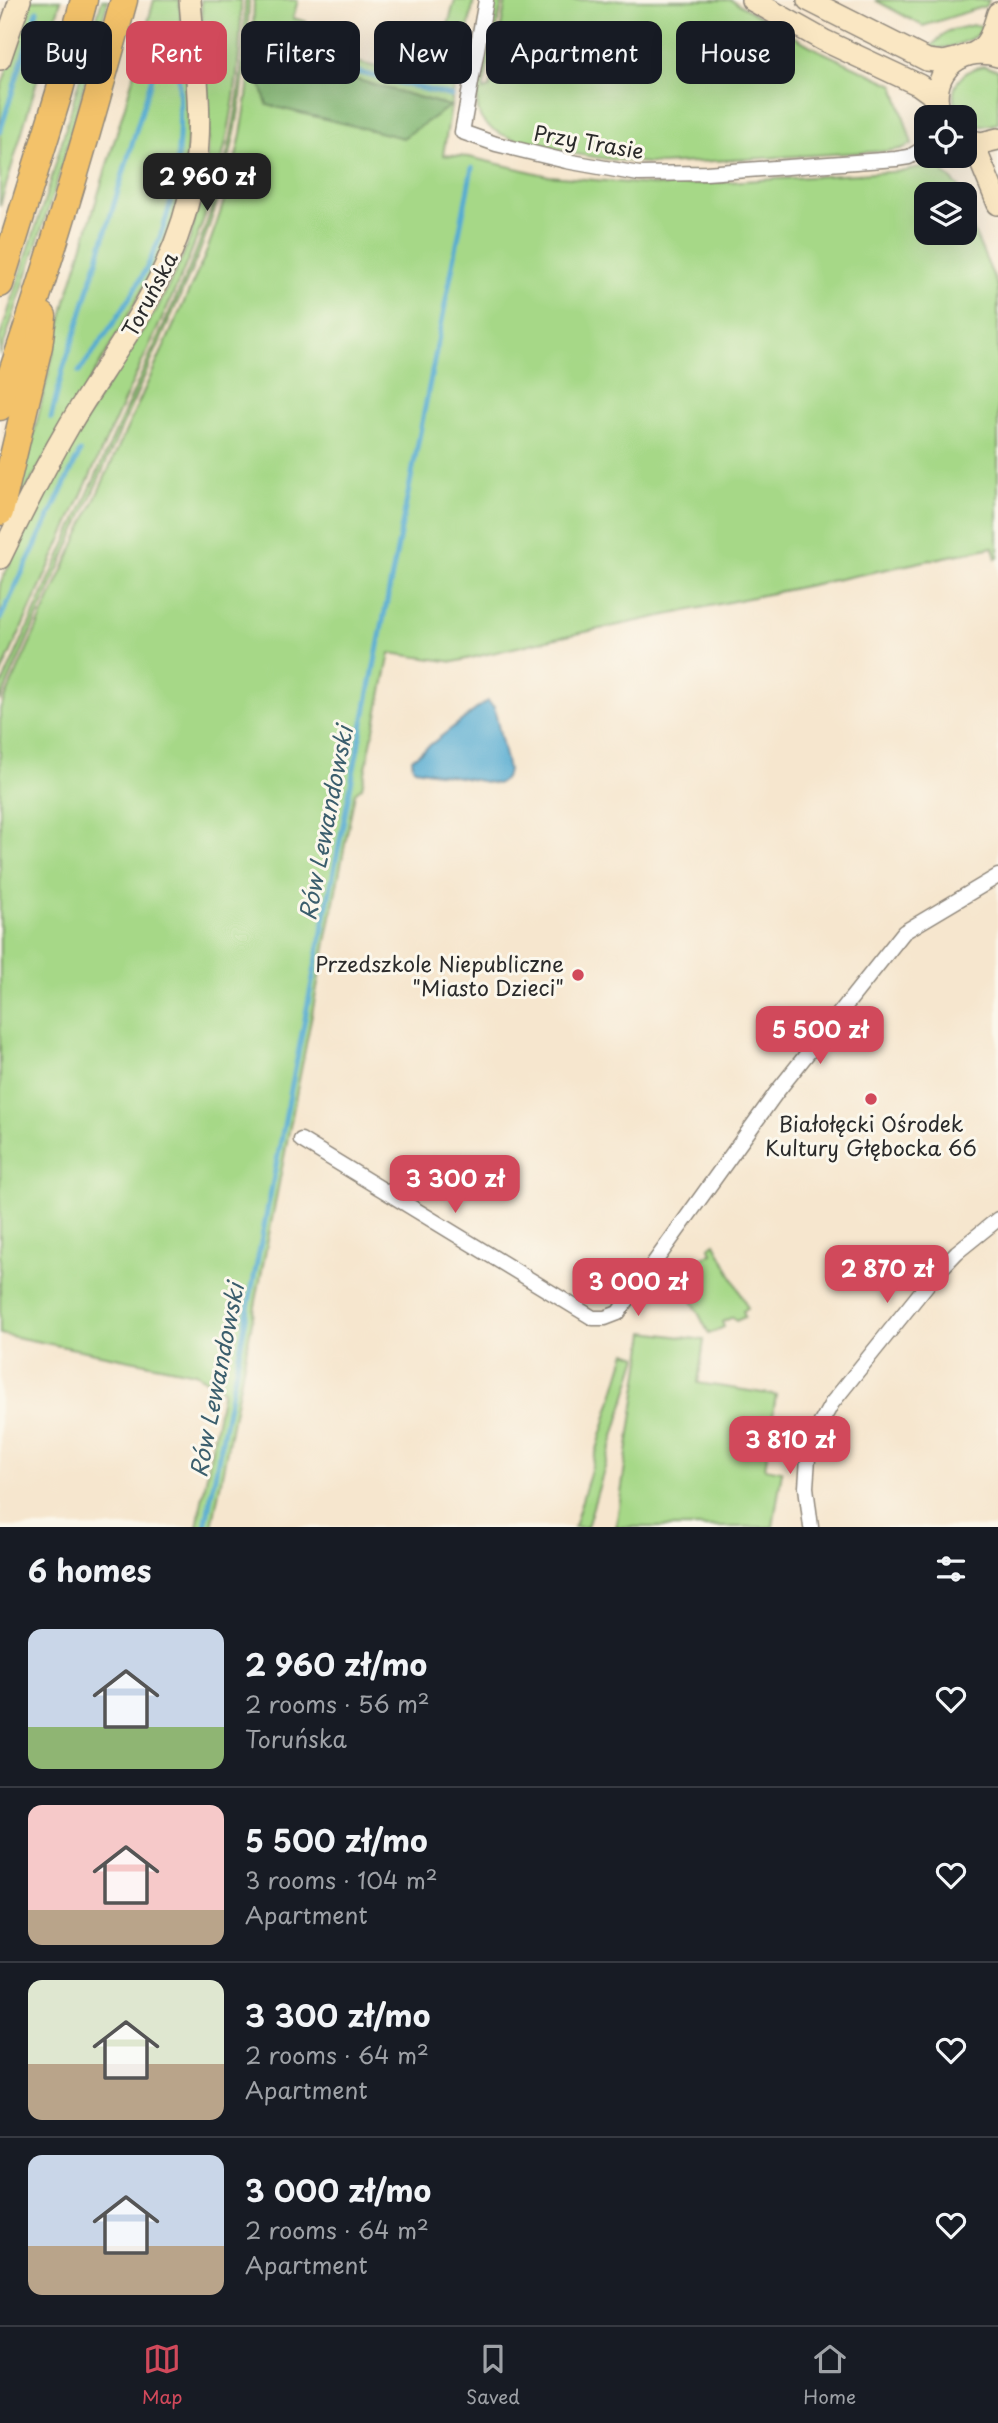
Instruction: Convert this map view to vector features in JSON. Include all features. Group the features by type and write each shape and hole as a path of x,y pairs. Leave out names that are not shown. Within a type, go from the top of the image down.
{"highway":[{"path":"0,284 59,93 84,0"},
{"path":"0,407 96,105 124,0"},
{"path":"0,512 39,346 51,252"}],"street":[{"path":"0,59 20,0"},
{"name":"Toruńska","path":"0,558 69,426 140,317 176,245 190,197 197,143 197,90 190,0"},
{"name":"Przy Trasie","path":"486,0 462,132 496,144 566,162 639,174 706,173 896,159 914,154"},
{"path":"752,0 823,40 923,87 936,105"},
{"path":"807,0 927,60 943,62 982,49 998,13"},
{"path":"939,105 938,88 943,74 967,56 998,56"},
{"path":"977,142 998,139"},
{"path":"977,153 998,204"},
{"path":"300,1140 593,1318 605,1318 618,1313 776,1093 904,932 998,876"},
{"path":"811,1527 806,1487 808,1458 818,1428 832,1403 934,1276 957,1252 998,1219"}],"green space":[{"path":"30,0 61,0 55,21 23,21"},
{"path":"102,0 108,0 102,21 96,21"},
{"path":"154,0 179,0 181,21 148,21"},
{"path":"201,0 241,0 234,98 212,194 172,298 0,676 0,584 48,485 98,398 157,309 191,236 207,167 209,128 206,84 227,84 227,21 202,21"},
{"path":"245,0 249,0 248,21 244,21"},
{"path":"254,0 298,0 293,18 303,21 253,21"},
{"path":"455,0 474,0 470,21 449,21"},
{"path":"494,0 503,0 498,21 490,21"},
{"path":"506,0 731,0 767,21 676,21 676,84 795,84 795,37 894,85 912,144 886,151 661,164 562,152 509,137 490,127 480,116 477,92 486,37 486,76 483,90 490,88 491,84 662,84 662,21 502,21"},
{"path":"875,0 989,0 986,6 923,26"},
{"path":"973,25 987,26 961,43 945,48 929,48 948,31"},
{"path":"21,27 21,84 36,84 0,206 0,91"},
{"path":"360,63 374,67 374,84 439,84 454,88 443,155 469,157 549,176 663,186 939,168 954,182 914,182 914,245 977,245 977,239 998,287 998,558 996,559 993,547 547,640 454,662 390,653 362,787 355,793 212,1527 197,1527 223,1390 195,1373 0,1334 0,709 204,258 235,162 249,84 360,84"},
{"path":"984,66 998,70 998,123 977,124 977,105 956,105 954,92 958,81 968,71"},
{"path":"241,72 241,99 229,161 198,256 0,701 0,689 202,237 223,171"},
{"path":"360,81 450,106 403,138 267,105 261,85 360,84"},
{"path":"78,84 84,84 56,185 0,356 0,337 50,184"},
{"path":"131,84 187,84 186,164 176,211 159,257 136,301 10,517 24,458 28,458 66,301"},
{"path":"715,1243 748,1308 743,1311 745,1317 736,1321 733,1317 722,1322 724,1327 709,1334 679,1275 699,1265 697,1260 712,1253 709,1247"},
{"path":"645,1332 704,1340 698,1383 776,1395 765,1468 782,1471 773,1527 616,1527"},
{"path":"626,1352 638,1356 587,1527 574,1527"}],"water":[{"path":"487,701 494,707 508,770 503,780 497,784 413,767 412,759"}],"waterway":[{"path":"0,132 37,11"},
{"path":"360,73 452,96"},
{"path":"51,418 63,369 150,84"},
{"path":"79,372 131,296 161,234 168,212 178,156 179,84"},
{"name":"Rów Lewandowski","path":"205,1527 472,168"},
{"path":"0,619 80,452"}],"place":[{"name":"Przedszkole Niepubliczne \"Miasto Dzieci\"","path":"578,975"},
{"name":"Białołęcki Ośrodek Kultury Głębocka 66","path":"871,1099"}]}
